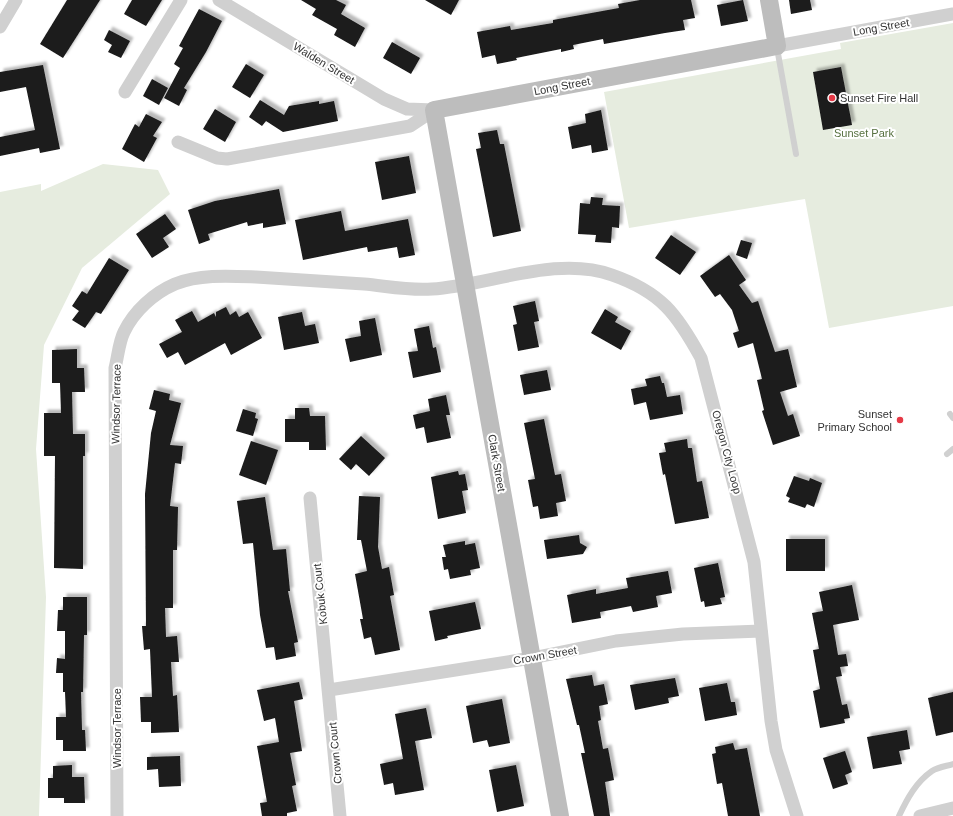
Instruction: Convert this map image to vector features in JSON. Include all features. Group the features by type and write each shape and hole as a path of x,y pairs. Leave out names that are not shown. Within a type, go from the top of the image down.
{"street":[{"path":"0,27 16,0"},
{"path":"125,92 181,0"},
{"name":"Walden Street","path":"219,0 384,99 407,109 434,110"},
{"path":"769,0 776,46"},
{"name":"Long Street","path":"178,142 217,158 227,159 410,126 434,110 953,14"},
{"name":"Clark Street","path":"434,110 560,816"},
{"name":"Oregon City Loop","path":"466,286 561,267 590,268 612,275 655,295 670,310 688,332 701,358 754,562 768,699 776,750 797,816"},
{"name":"Windsor Terrace","path":"117,816 115,368 124,332 142,306 163,290 188,280 210,277 267,278 430,290 466,286"},
{"name":"Kobuk Court","path":"310,498 329,690"},
{"name":"Crown Street","path":"329,690 532,658 616,641 662,636 761,631"},
{"name":"Crown Court","path":"329,690 340,816"},
{"path":"920,816 953,808"}],"lane":[{"path":"776,46 796,154"},
{"path":"947,454 953,448"},
{"path":"899,816 906,801 917,784 933,770 953,764"}],"green space":[{"name":"Sunset Park","path":"953,23 953,306 829,328 805,199 629,228 604,92 841,49 840,43"},
{"path":"103,164 158,170 170,194 82,268 44,345 36,449 46,597 39,816 0,816 0,192 41,184 41,191"}],"building":[{"path":"67,0 100,0 63,58 40,44"},
{"path":"132,0 162,0 146,26 124,14"},
{"path":"301,0 336,0 346,5 341,14 365,28 355,47 334,35 337,29 312,15 316,9"},
{"path":"425,0 459,0 451,15"},
{"path":"640,0 691,0 695,18 683,20 685,30 604,44 603,39 573,45 574,49 561,52 561,49 516,58 517,60 497,64 495,55 482,58 477,32 510,26 511,30 553,23 553,20 619,8 618,4"},
{"path":"743,0 748,21 721,26 717,5"},
{"path":"789,0 810,0 812,10 791,14"},
{"path":"199,9 222,21 206,52 184,88 187,90 179,106 164,98 180,68 174,64 183,48 179,46"},
{"path":"109,30 130,41 121,58 108,52 112,45 104,40"},
{"path":"392,42 420,58 411,74 383,58"},
{"path":"246,64 264,75 250,98 232,87"},
{"path":"43,65 60,149 40,153 39,148 0,156 0,137 35,130 26,87 0,92 0,72"},
{"name":"Sunset Fire Hall","path":"841,67 852,125 823,130 813,72"},
{"path":"152,79 168,88 159,105 143,96"},
{"path":"260,100 284,115 289,106 319,101 319,104 334,101 338,121 283,132 266,121 262,126 249,117"},
{"path":"215,109 236,122 225,142 203,129"},
{"path":"601,110 608,150 592,153 591,145 572,149 568,127 586,123 585,114"},
{"path":"146,114 162,122 153,136 157,138 144,162 122,149 135,124 139,127"},
{"path":"497,130 500,144 504,144 521,231 493,237 476,149 481,148 478,133"},
{"path":"409,156 416,193 382,200 375,162"},
{"path":"279,189 286,224 263,228 263,223 248,226 247,222 208,234 210,240 199,244 188,210 215,201"},
{"path":"591,197 603,198 602,205 620,206 619,228 612,227 611,243 595,242 596,235 578,234 580,203 590,204"},
{"path":"341,211 345,231 408,219 415,255 399,258 397,247 368,252 367,247 303,260 295,220"},
{"path":"165,214 176,229 163,238 169,247 152,258 136,234"},
{"path":"671,235 696,252 680,275 655,258"},
{"path":"741,240 752,243 747,259 736,255"},
{"path":"729,255 746,280 739,285 752,303 758,301 775,352 788,349 797,387 780,392 788,416 793,414 800,436 773,445 762,411 764,410 757,380 762,379 753,343 738,348 733,333 739,331 732,310 720,294 715,297 700,276"},
{"path":"109,258 129,270 101,314 96,312 85,328 72,320 79,311 72,306 82,291 87,294"},
{"path":"535,301 539,321 534,322 539,347 518,351 513,325 517,324 513,306"},
{"path":"226,307 230,315 236,311 239,317 248,312 262,338 231,355 225,343 185,365 178,352 167,358 159,344 182,332 175,320 192,311 198,322 214,313 216,317 216,312"},
{"path":"605,309 618,317 615,322 631,331 621,350 591,333"},
{"path":"302,312 305,326 315,324 319,343 284,350 278,317"},
{"path":"375,318 382,355 350,362 345,339 361,336 359,321"},
{"path":"429,326 433,348 436,347 441,372 413,378 408,352 418,351 414,329"},
{"path":"77,349 77,368 84,368 85,392 72,392 73,434 85,434 85,456 83,456 83,569 54,568 55,456 44,456 44,413 61,413 60,383 52,383 52,350"},
{"path":"547,370 551,390 524,395 520,375"},
{"path":"660,376 662,383 664,383 667,397 680,395 683,414 650,420 646,402 634,405 631,389 647,386 645,379"},
{"path":"154,390 170,394 169,400 181,403 170,445 183,446 181,464 175,463 170,506 178,507 177,550 173,550 173,608 165,608 166,637 177,636 179,662 171,662 173,696 177,695 179,732 151,733 151,722 141,722 140,697 152,697 150,649 144,650 142,626 146,626 145,494 151,433 156,411 149,409"},
{"path":"446,395 450,415 446,415 451,438 427,443 424,427 416,429 413,415 430,411 428,399"},
{"path":"295,408 309,408 310,416 325,416 326,450 309,450 309,442 285,442 285,419 295,419"},
{"path":"243,409 256,413 255,418 258,419 253,436 236,431"},
{"path":"544,419 555,475 561,474 566,501 556,503 558,516 540,519 538,506 533,507 528,480 535,479 524,423"},
{"path":"361,436 385,458 369,476 356,464 351,470 339,459"},
{"path":"687,439 688,448 692,448 697,482 702,481 709,518 675,524 665,474 663,475 659,453 666,452 664,443"},
{"path":"251,441 278,450 266,485 239,475"},
{"path":"458,471 459,475 465,474 468,490 462,491 466,513 438,519 431,477"},
{"path":"794,476 809,481 810,478 822,483 814,507 807,504 805,508 788,502 790,498 786,496"},
{"path":"359,496 380,497 378,547 382,569 389,567 394,595 390,596 400,650 375,655 371,637 364,639 360,619 363,619 355,574 367,571 361,540 357,540"},
{"path":"265,497 273,550 286,549 290,591 288,591 298,642 294,643 296,656 276,660 274,647 266,648 260,615 253,543 243,544 237,501"},
{"path":"579,535 580,543 587,547 583,554 547,559 544,540"},
{"path":"786,539 825,539 825,571 786,571"},
{"path":"465,541 465,545 475,543 480,568 470,570 471,575 450,579 448,569 444,570 442,557 446,557 443,545"},
{"path":"718,563 725,597 720,598 722,604 705,607 704,601 701,602 694,568"},
{"path":"668,571 672,593 656,596 658,607 633,612 631,606 600,612 601,618 572,623 567,595 596,589 596,594 628,588 626,578"},
{"path":"852,585 859,620 833,625 838,655 846,654 848,666 840,667 842,676 836,677 842,705 847,704 850,718 844,719 845,723 820,728 813,691 820,689 813,650 819,649 812,613 823,611 819,592"},
{"path":"63,597 87,597 87,635 84,635 83,692 81,692 82,730 85,730 86,751 63,751 63,740 56,740 56,717 66,717 65,692 63,692 63,673 56,673 57,658 65,659 65,631 57,631 58,610 63,610"},
{"path":"475,602 481,629 447,636 448,638 435,641 429,611"},
{"path":"592,675 594,686 604,684 608,704 599,706 601,720 598,721 603,749 608,748 614,780 605,782 610,816 594,816 581,753 585,753 566,679"},
{"path":"675,678 679,696 668,698 669,703 635,710 630,685"},
{"path":"299,682 303,699 294,701 302,751 290,753 296,785 292,786 297,811 287,813 287,816 262,816 260,803 267,802 257,746 279,742 275,718 264,721 257,690"},
{"path":"727,683 731,702 735,702 737,715 705,721 699,688"},
{"path":"953,692 953,732 936,736 928,698"},
{"path":"502,699 510,743 489,747 487,740 473,743 466,706"},
{"path":"426,708 432,738 415,741 424,790 395,795 393,783 384,785 380,764 403,759 395,714"},
{"path":"907,730 910,749 899,751 902,764 873,769 867,737"},
{"path":"733,743 735,750 747,748 760,816 728,816 722,783 717,784 712,754 716,753 715,747"},
{"path":"845,751 852,772 845,775 848,784 833,789 823,758"},
{"path":"180,756 181,786 159,787 158,769 147,770 147,757"},
{"path":"72,765 72,777 84,777 85,803 64,803 64,798 48,798 48,778 53,778 53,766"},
{"path":"516,765 524,806 497,812 489,770"}],"place":[{"name":"Sunset Fire Hall","path":"832,98"},
{"name":"Sunset Primary School","path":"900,420"}]}
